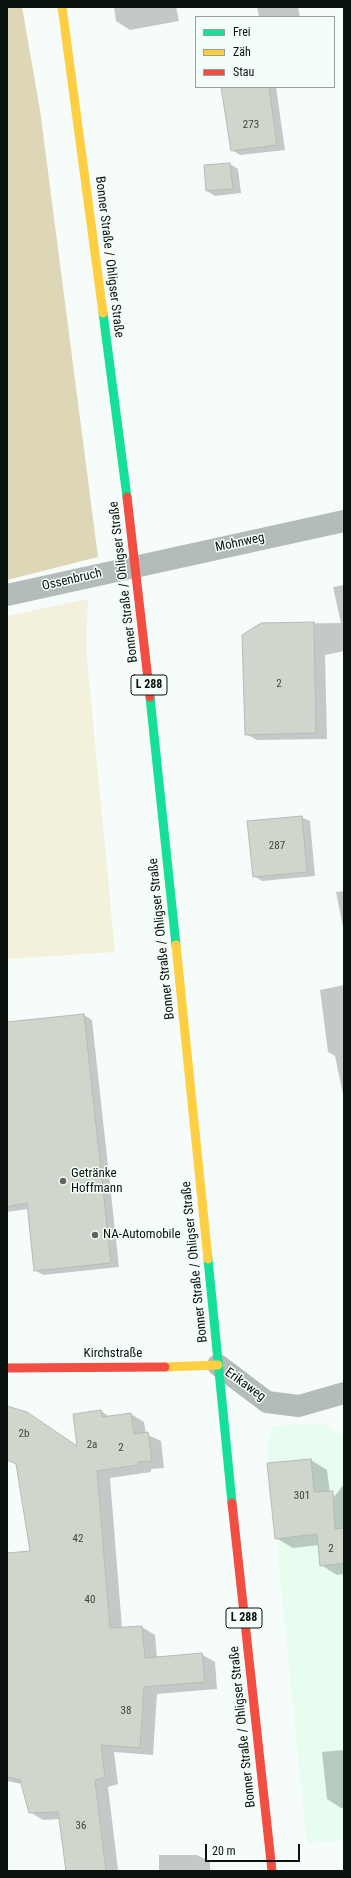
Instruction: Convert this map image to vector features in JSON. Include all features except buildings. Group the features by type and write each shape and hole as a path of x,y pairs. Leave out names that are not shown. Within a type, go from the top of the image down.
{"main road":[{"name":"Bonner Straße / Ohligser Straße","path":"62,7 136,565 203,1204 234,1525 272,1871"},
{"name":"Kirchstraße","path":"7,1368 151,1367 218,1364"}],"street":[{"name":"Mohnweg","path":"136,565 344,521"},
{"name":"Ossenbruch","path":"7,595 136,565"},
{"name":"Erikaweg","path":"218,1364 267,1402 298,1406 344,1393"}],"shaded area":[{"path":"7,7 22,7 40,110 98,557 7,580"},
{"path":"88,599 86,649 115,952 7,959 7,616"},
{"path":"323,1423 344,1438 344,1840 307,1844 267,1446 272,1426"}],"traffic: fast":[{"path":"103,313 127,497"},
{"path":"150,697 176,945"},
{"path":"208,1259 232,1503"}],"traffic: slow":[{"path":"62,7 103,313"},
{"path":"176,945 208,1259"},
{"path":"165,1367 218,1365"}],"traffic: jam":[{"path":"127,497 150,697"},
{"path":"7,1368 165,1367"},
{"path":"232,1503 272,1871"}],"place":[{"name":"Getränke Hoffmann","path":"63,1181"},
{"name":"NA-Automobile","path":"95,1235"}]}
